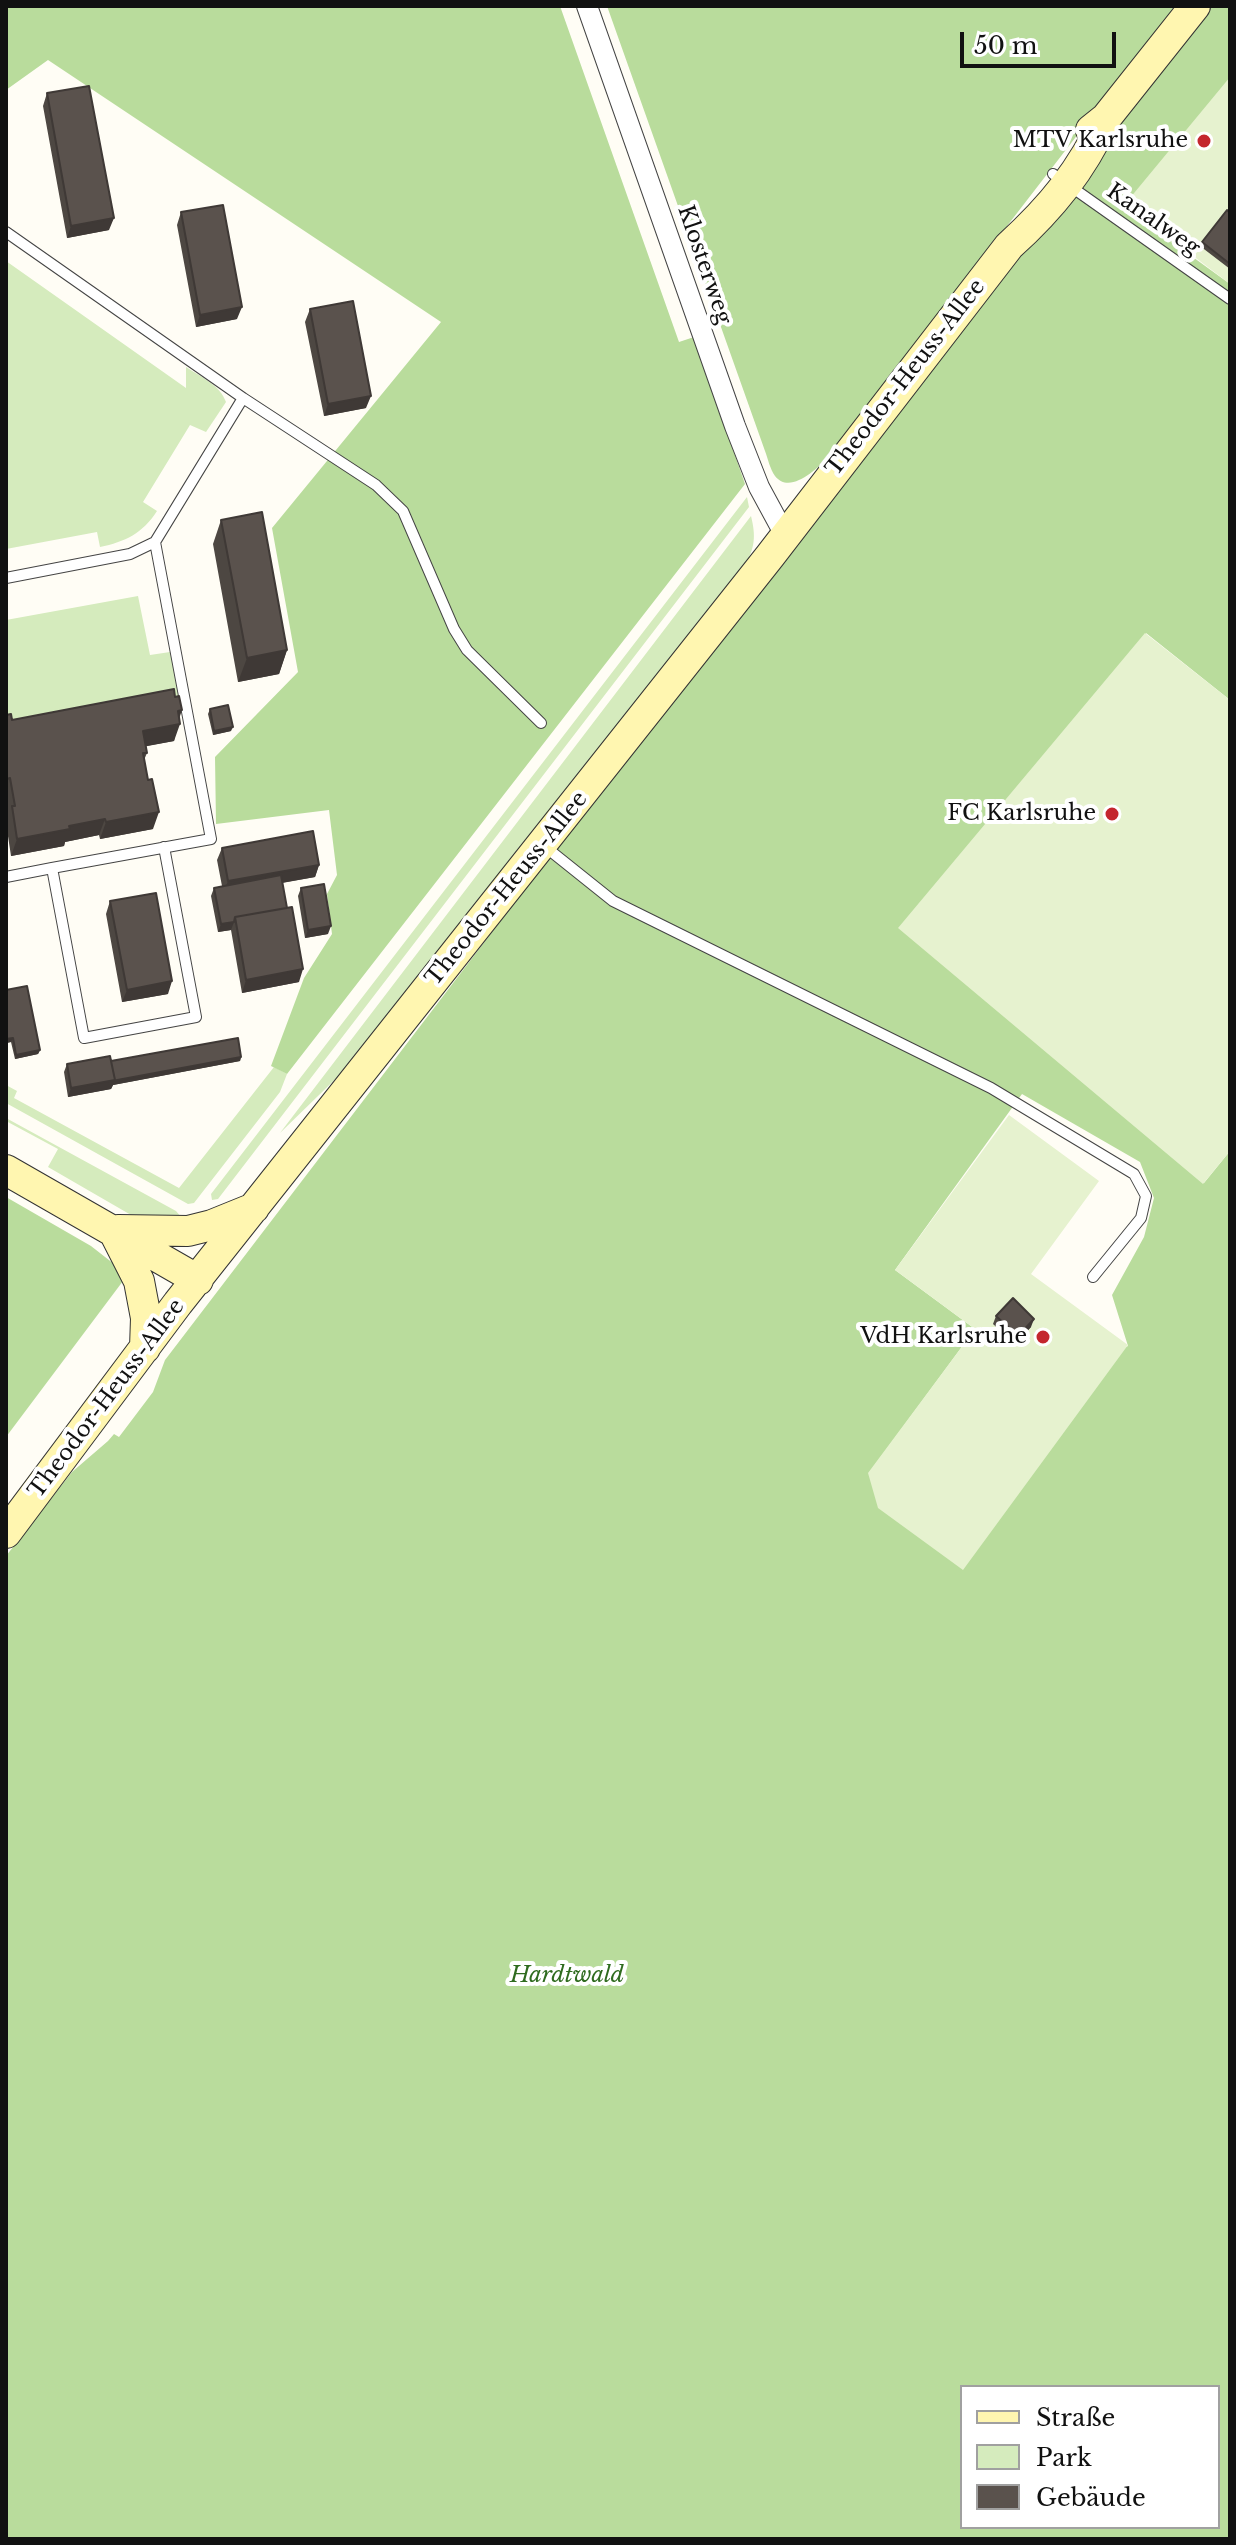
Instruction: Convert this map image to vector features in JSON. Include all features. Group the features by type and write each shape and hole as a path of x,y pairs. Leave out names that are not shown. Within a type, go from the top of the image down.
{"main road":[{"name":"Theodor-Heuss-Allee","path":"6,1533 319,1124 542,845 1009,246 1044,214 1060,178 1090,152 1106,118 1195,6"},
{"path":"6,1170 198,1280"},
{"path":"113,1230 188,1231 256,1208"},
{"path":"113,1230 139,1281 146,1318 145,1348"}],"street":[{"name":"Klosterweg","path":"587,6 739,437 759,487 785,535"}],"lane":[{"name":"Kanalweg","path":"1060,178 1230,299"},
{"path":"6,232 390,497 403,511 454,629 467,650 541,723"},
{"path":"6,578 130,554 155,542 243,398"},
{"path":"6,877 211,839 155,542"},
{"path":"542,845 613,901 991,1088 1134,1174 1146,1196 1141,1218 1093,1277"},
{"path":"52,868 84,1038 196,1017 164,847"}],"green space":[{"path":"6,6 560,6 679,342 694,337 745,484 287,1074 271,1066 304,978 332,934 327,894 337,875 329,810 216,824 215,757 298,672 272,528 441,322 48,60 6,90"},
{"path":"607,6 1177,6 827,459 802,478 788,483 775,476 770,467"},
{"name":"Hardtwald","path":"1210,6 1230,6 1230,101 1190,255 1230,284 1230,700 1146,633 1204,1183 1230,1151 1230,2539 6,2539 6,1556 72,1472 114,1434 119,1437 153,1392 165,1360 755,588","holes":["1022,1094 1140,1162 1154,1198 1144,1237 1112,1295 1128,1346 869,1473 975,1329 895,1270"]},
{"name":"MTV Karlsruhe","path":"1230,77 1230,284 1125,204"},
{"path":"6,261 186,388 186,367 215,386 226,402 206,432 190,425 143,502 157,511 146,525 125,539 100,547 97,532 6,549"},
{"path":"747,497 749,507 218,1199 212,1200 211,1194"},
{"path":"751,516 754,542 745,565 357,1058 280,1133"},
{"path":"138,596 150,655 170,652 180,703 6,736 6,620"},
{"name":"FC Karlsruhe","path":"1145,633 1230,700 1230,1151 1203,1184 898,928"},
{"path":"274,1067 287,1074 280,1092 194,1203 188,1204 6,1103 6,1085 17,1091 14,1098 179,1188"},
{"name":"VdH Karlsruhe","path":"1009,1115 1099,1181 1031,1274 1128,1345 963,1570 878,1508 868,1473 975,1329 895,1270"},
{"path":"6,1118 176,1211 182,1218 142,1219 131,1215 48,1167 58,1149 6,1121"},
{"path":"6,1197 91,1246 114,1264 123,1281 6,1437"}],"building":[{"path":"89,86 114,218 71,226 47,93"},
{"path":"223,205 242,307 200,315 181,212"},
{"path":"1227,210 1230,213 1230,264 1202,242"},
{"path":"353,301 371,396 328,404 310,309"},
{"path":"262,512 287,650 247,658 221,520"},
{"path":"174,689 182,710 178,711 180,724 143,731 148,780 152,779 159,812 106,822 105,819 17,839 12,806 15,806 10,778 7,779 6,773 6,715 11,714 12,720"},
{"path":"228,705 233,727 214,731 210,709"},
{"path":"313,831 319,865 228,881 222,848"},
{"path":"281,875 287,908 235,917 234,922 221,924 214,888"},
{"path":"324,884 331,926 308,930 301,888"},
{"path":"156,893 172,981 127,990 110,901"},
{"path":"292,907 303,969 246,980 235,917"},
{"path":"27,986 40,1050 16,1055 13,1038 6,1039 6,990"},
{"path":"238,1038 241,1057 112,1081 115,1080 111,1061"},
{"path":"110,1056 115,1080 71,1088 67,1064"},
{"path":"1013,1298 1034,1319 1018,1336 996,1316"}],"place":[{"name":"MTV Karlsruhe","path":"1204,141"},
{"name":"FC Karlsruhe","path":"1112,814"},
{"name":"VdH Karlsruhe","path":"1043,1337"}]}
